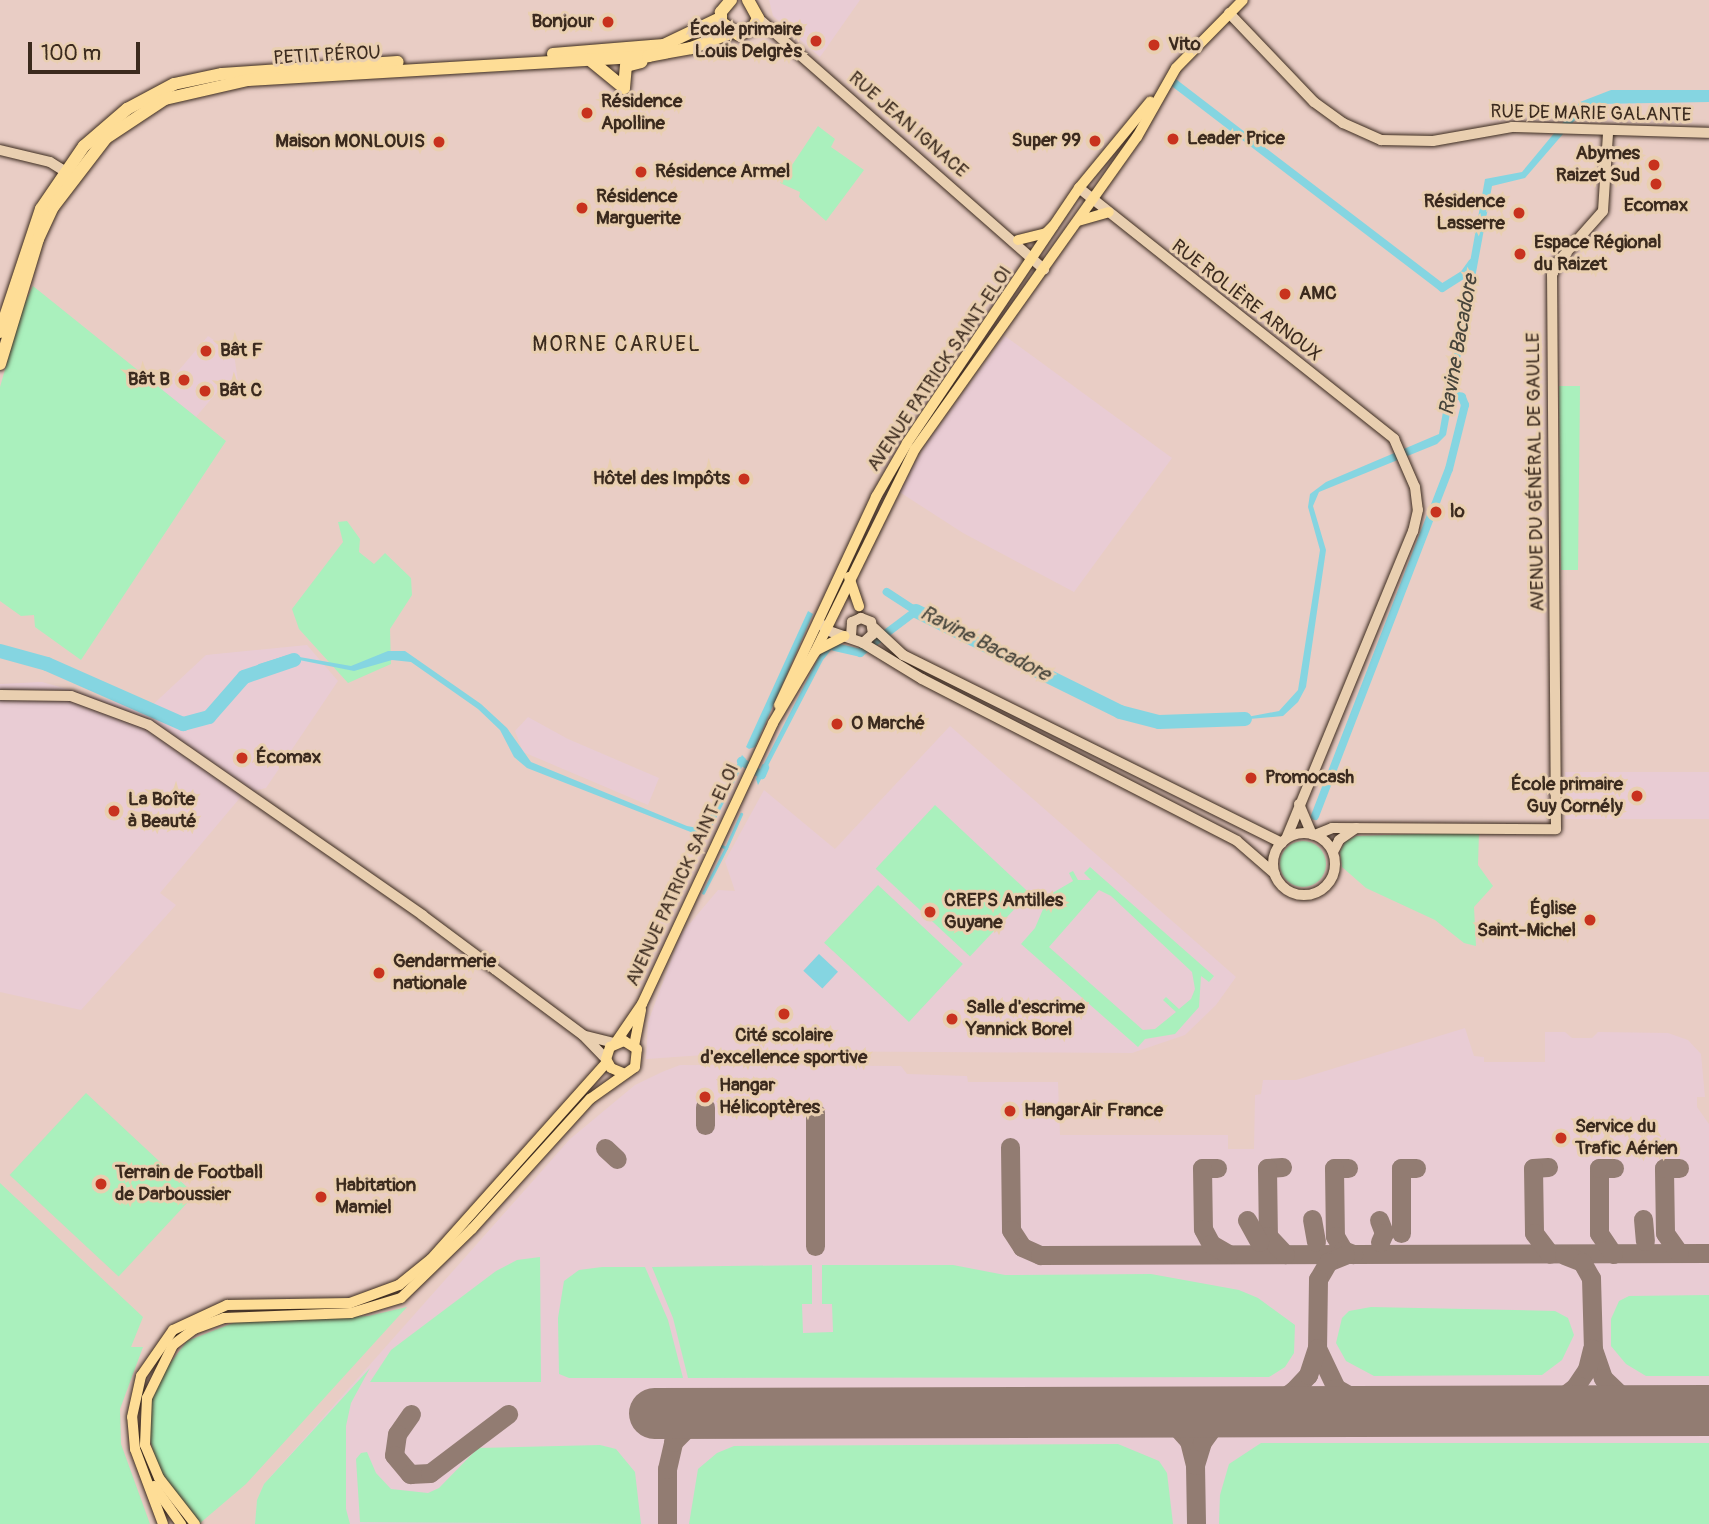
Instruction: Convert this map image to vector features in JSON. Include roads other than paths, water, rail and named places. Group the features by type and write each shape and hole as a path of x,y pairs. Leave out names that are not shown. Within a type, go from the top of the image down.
{"highway":[{"path":"730,0 719,10 730,33"},
{"path":"749,32 756,7"},
{"name":"PETIT PÉROU","path":"0,332 29,234 68,173 105,125 156,92 185,82 259,69 638,48 686,37 719,10"},
{"name":"PETIT PÉROU","path":"0,364 38,239 68,173 120,126 178,93 248,80 590,61 691,48 730,33 749,32"},
{"path":"590,61 624,88 626,66 691,48"}],"main road":[{"name":"AVENUE PATRICK SAINT-ELOI","path":"774,723 826,630 839,589 907,443 1036,258 1079,188 1157,95 1180,62 1242,0"},
{"name":"AVENUE PATRICK SAINT-ELOI","path":"615,1043 642,1004 774,723 820,615 849,577 915,449 1137,137 1157,95"},
{"path":"1013,238 1046,233 1066,211"},
{"path":"1079,221 1109,212"},
{"path":"849,577 859,606"},
{"path":"815,652 848,637"},
{"name":"AVENUE PATRICK SAINT-ELOI","path":"634,1045 642,1004"},
{"path":"163,1524 132,1432 133,1404 141,1376 173,1330 227,1305 350,1303 406,1281 431,1259 607,1060 615,1043 634,1045 637,1064 590,1099 447,1255 401,1298 351,1313 224,1318 194,1329 173,1345 149,1389 144,1414 145,1445 159,1478 195,1524"},
{"path":"607,1060 623,1073"},
{"path":"144,1472 181,1524"}],"street":[{"name":"RUE JEAN IGNACE","path":"756,7 784,40 1046,265"},
{"name":"RUE DE MARIE GALANTE","path":"1229,13 1300,90 1360,133 1409,143 1496,128 1608,134 1709,134"},
{"name":"RUE JEAN IGNACE","path":"749,32 784,40"},
{"name":"AVENUE DU GÉNÉRAL DE GAULLE","path":"1356,828 1556,829 1552,275 1603,211 1608,134"},
{"path":"0,150 68,173"},
{"name":"RUE ROLIÈRE ARNOUX","path":"1079,188 1394,439 1405,463 1416,499 1413,531 1300,804"},
{"path":"839,589 859,606 876,629 903,655 1019,715 1284,840 1332,828 1356,828"},
{"path":"820,615 826,630 866,646 1237,841 1275,874 1287,890 1314,894 1332,878 1333,852 1339,840 1356,828"},
{"path":"848,637 852,622 876,629"},
{"path":"866,646 876,629"},
{"path":"0,695 71,696 149,725 260,799 583,1035 607,1060"},
{"path":"1300,804 1313,834 1333,852"},
{"path":"1275,874 1275,855 1300,804"},
{"path":"583,1035 615,1043"}],"water":[{"path":"1611,90 1709,90 1709,102 1596,104 1582,112 1525,178 1492,186 1446,435 1437,444 1319,492 1313,506 1326,550 1306,687 1298,702 1283,716 1226,721 1279,711 1298,690 1320,550 1308,507 1310,494 1326,482 1439,434 1485,179 1522,172 1580,102"},
{"path":"808,611 813,614 755,747 749,749 746,747"},
{"path":"836,643 846,647 843,652 831,650 823,660 758,785 756,779 822,651"},
{"path":"388,651 405,651 481,704 507,728 531,762 687,826 703,829 742,755 746,759 706,838 527,768 514,757 500,730 478,709 411,662 392,660 354,671 299,660 266,668 238,686 234,682 259,664 288,655 351,666"},
{"path":"819,954 838,972 822,989 803,971"}],"waterway":[{"path":"1173,82 1442,288 1464,274 1472,263"},
{"path":"1315,816 1449,469 1465,405 1462,397 1452,394"},
{"path":"835,647 860,653 916,611 887,592"},
{"name":"Ravine Bacadore","path":"916,611 1120,712 1159,722 1245,719"},
{"path":"0,651 47,664 183,724 209,717 244,677 294,660"},
{"path":"741,761 762,775 765,768"},
{"path":"719,844 726,848 741,814"},
{"path":"703,893 726,848"}],"place":[{"name":"Bonjour","path":"608,22"},
{"name":"École primaire Louis Delgrès","path":"816,41"},
{"name":"Vito","path":"1154,45"},
{"name":"Résidence Apolline","path":"587,113"},
{"name":"Leader Price","path":"1173,139"},
{"name":"Super 99","path":"1095,141"},
{"name":"Maison MONLOUIS","path":"439,142"},
{"name":"Abymes Raizet Sud","path":"1654,165"},
{"name":"Résidence Armel","path":"641,172"},
{"name":"Ecomax","path":"1656,184"},
{"name":"Résidence Marguerite","path":"582,208"},
{"name":"Résidence Lasserre","path":"1519,213"},
{"name":"Espace Régional du Raizet","path":"1520,254"},
{"name":"AMC","path":"1285,294"},
{"name":"Bât F","path":"206,351"},
{"name":"Bât B","path":"184,380"},
{"name":"Bât C","path":"205,391"},
{"name":"Hôtel des Impôts","path":"744,479"},
{"name":"lo","path":"1436,512"},
{"name":"O Marché","path":"837,724"},
{"name":"Écomax","path":"242,758"},
{"name":"Promocash","path":"1251,778"},
{"name":"École primaire Guy Cornély","path":"1637,796"},
{"name":"La Boîte à Beauté","path":"114,811"},
{"name":"CREPS Antilles Guyane","path":"930,912"},
{"name":"Église Saint-Michel","path":"1590,920"},
{"name":"Gendarmerie nationale","path":"379,973"},
{"name":"Cité scolaire d'excellence sportive","path":"784,1014"},
{"name":"Salle d'escrime Yannick Borel","path":"952,1019"},
{"name":"Hangar Hélicoptères","path":"705,1097"},
{"name":"HangarAir France","path":"1010,1111"},
{"name":"Service du Trafic Aérien","path":"1561,1138"},
{"name":"Terrain de Football de Darboussier","path":"101,1184"},
{"name":"Habitation Mamiel","path":"321,1197"}],"district":[{"name":"MORNE CARUEL","path":"617,345"}]}
